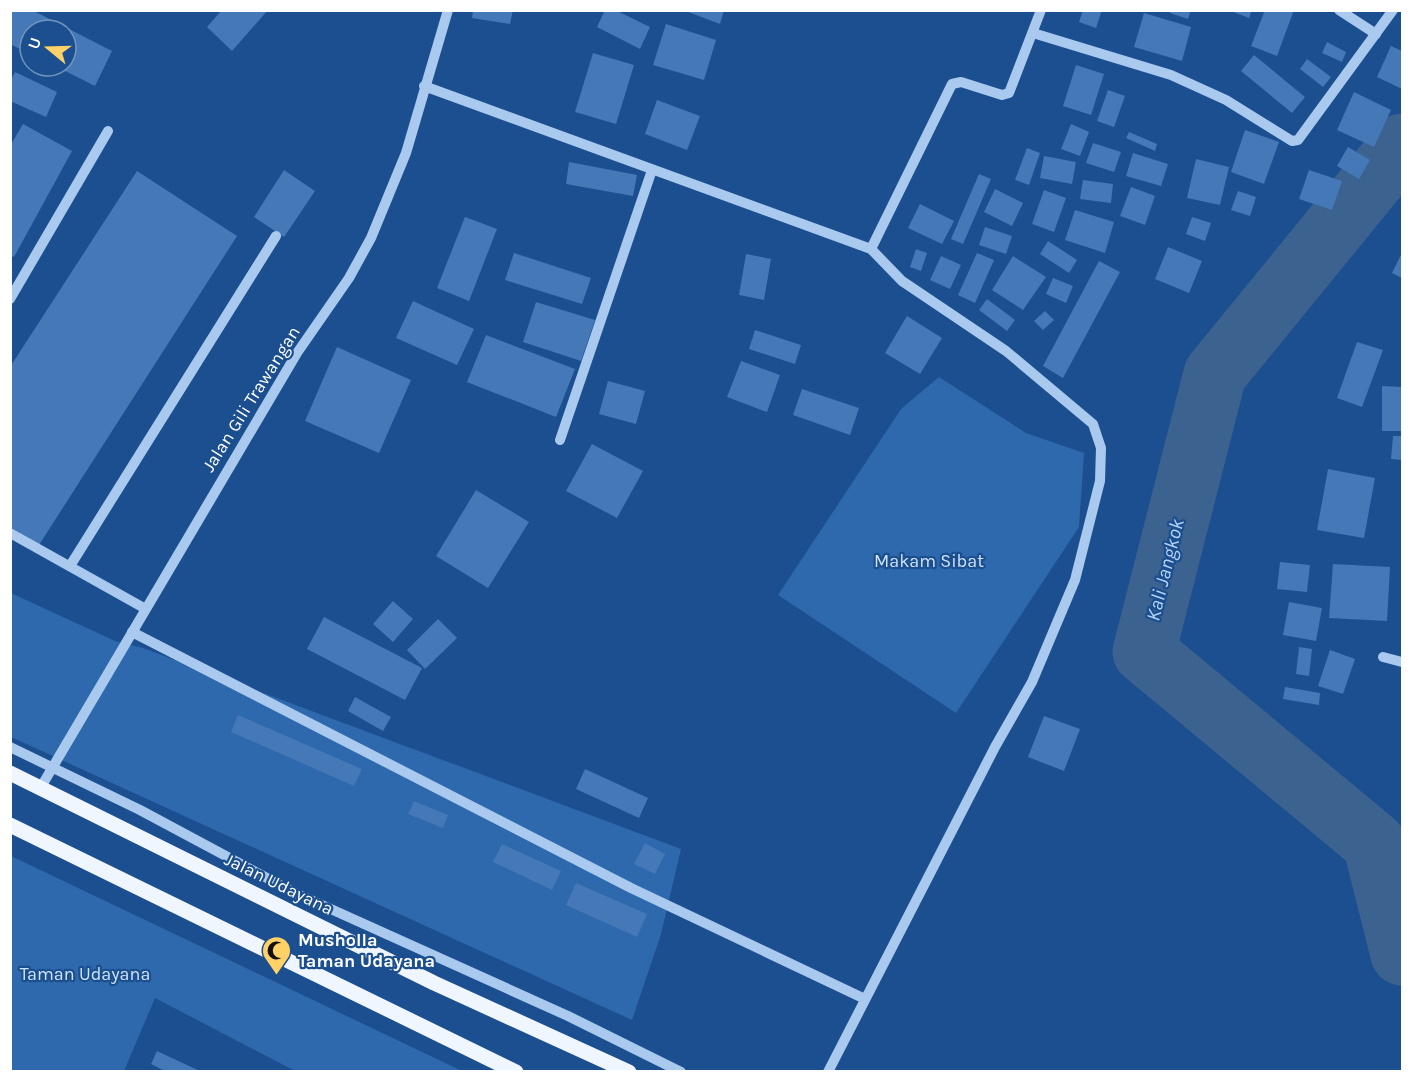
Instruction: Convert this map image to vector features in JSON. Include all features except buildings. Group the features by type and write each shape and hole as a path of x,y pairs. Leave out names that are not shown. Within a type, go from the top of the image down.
{"main road":[{"name":"Jalan Udayana","path":"10,773 434,983 629,1071"},
{"path":"10,825 516,1071"}],"street":[{"name":"Jalan Gili Trawangan","path":"41,787 144,608 297,352 343,287 371,238 406,153 448,10"},
{"path":"871,249 952,84 961,82 1002,95 1009,93 1041,10"},
{"path":"1339,10 1376,34"},
{"path":"1033,33 1171,75 1226,99 1292,141 1298,140 1303,135 1393,10"},
{"path":"424,86 871,249 902,281 1006,351 1093,424 1101,448 1100,482 1075,580 1056,628 1032,682 995,747 828,1071"},
{"path":"10,299 108,131"},
{"path":"560,440 652,170"},
{"path":"70,566 276,237"},
{"path":"10,532 144,608"},
{"path":"132,632 631,888 865,999"},
{"path":"1383,657 1402,662"},
{"path":"10,747 140,810 293,892 568,1016 681,1071"}],"green space":[{"name":"Makam Sibat","path":"939,377 1026,433 1084,453 1079,527 956,713 778,595 901,409"},
{"path":"11,593 115,641 143,648 681,849 661,934 632,1020 11,737"},
{"name":"Taman Udayana","path":"11,856 462,1071 295,1071 155,998 124,1071 11,1071"}],"waterway":[{"name":"Kali Jangkok","path":"1402,145 1215,374 1144,652 1374,843 1402,954"}],"place":[{"name":"Musholla Taman Udayana","path":"277,976"}]}
